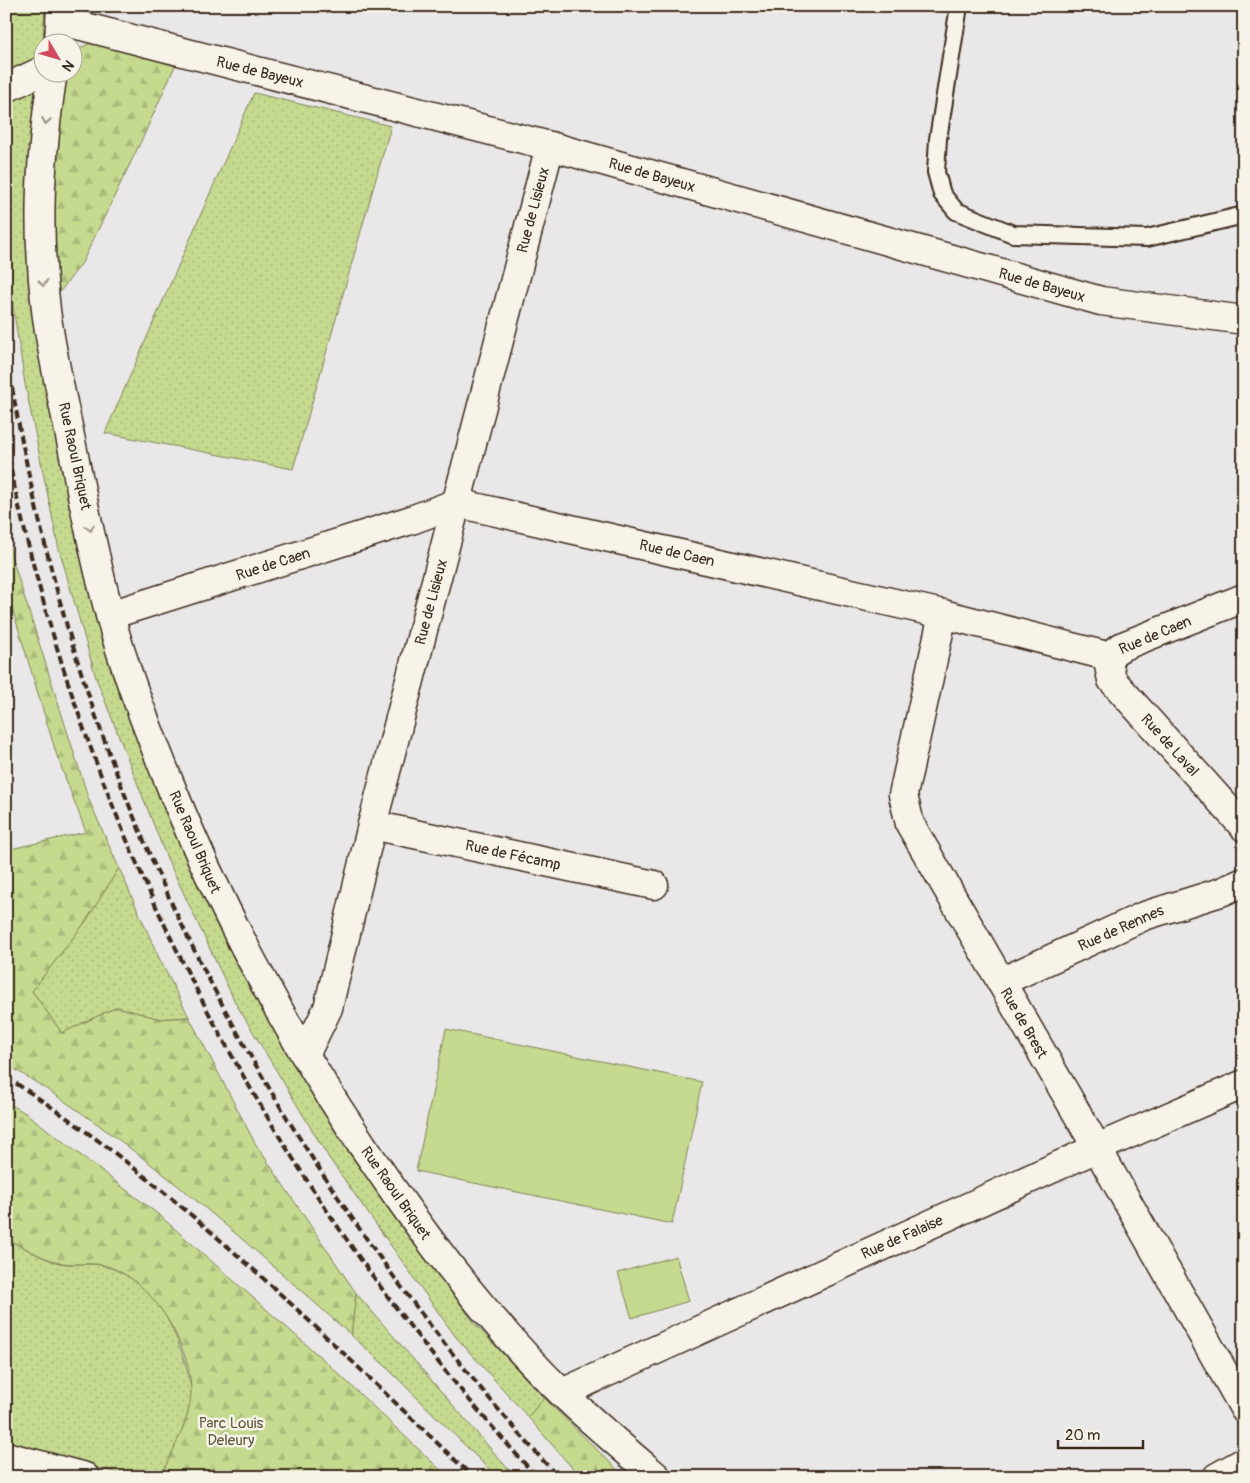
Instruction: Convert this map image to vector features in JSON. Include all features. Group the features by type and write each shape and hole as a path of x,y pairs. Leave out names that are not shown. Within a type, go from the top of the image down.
{"street":[{"name":"Rue de Bayeux","path":"60,23 550,146 1101,302 1244,320"},
{"path":"11,85 32,76"},
{"name":"Rue Raoul Briquet","path":"52,82 40,169 41,258 46,314 77,472 110,616 152,739 205,867 239,938 305,1055 370,1157 427,1238 506,1333 562,1393 658,1477"},
{"name":"Rue de Lisieux","path":"305,1055 328,1008 372,825 550,146"},
{"name":"Rue de Caen","path":"110,616 411,520 457,503 943,614 1106,656 1123,646 1244,598"},
{"name":"Rue de Brest","path":"943,614 904,794 910,824 1244,1408"},
{"name":"Rue de Laval","path":"1106,656 1112,680 1244,827"},
{"name":"Rue de Fécamp","path":"372,825 654,885"},
{"name":"Rue de Rennes","path":"1001,982 1144,916 1220,892 1244,882"},
{"name":"Rue de Falaise","path":"562,1393 1097,1148 1244,1084"},
{"path":"6,1456 84,1477"},
{"path":"1216,1477 1244,1462"}],"lane":[{"path":"959,6 938,139 936,172 942,194 956,211 1013,234 1147,238 1244,215"}],"green space":[{"path":"6,6 45,6 44,32 32,32 32,63 6,76"},
{"path":"95,41 175,66 82,263 56,297 44,193 60,82 82,82 82,47"},
{"path":"40,88 29,198 112,654 182,851 252,989 343,1145 475,1324 544,1398 528,1417 455,1336 329,1158 235,1002 166,856 96,678 58,545 25,384 6,261 6,103"},
{"path":"254,93 391,126 293,469 105,433"},
{"path":"6,527 12,558 89,800 119,868 86,921 32,991 62,1033 117,1007 160,1019 189,1017 255,1143 356,1293 351,1335 227,1226 142,1157 53,1093 6,1064 6,850 86,832 57,756 6,588"},
{"path":"119,868 159,958 189,1017 160,1019 117,1007 62,1033 32,991 86,921"},
{"path":"446,1029 702,1082 672,1224 416,1171"},
{"name":"Parc Louis Deleury","path":"6,1102 27,1114 159,1215 326,1362 448,1477 243,1477 233,1469 207,1476 190,1477 164,1470 186,1420 191,1399 189,1370 175,1332 164,1313 151,1297 136,1282 120,1272 103,1265 58,1262 45,1258 6,1239"},
{"name":"Parc Louis Deleury","path":"6,1239 52,1261 64,1264 105,1266 124,1274 153,1298 164,1314 181,1350 191,1388 365,1477 122,1477 117,1473 6,1444"},
{"path":"676,1256 689,1301 632,1318 618,1273"},
{"path":"356,1293 515,1477 497,1477 382,1363 351,1335"},
{"path":"544,1398 625,1477 580,1477 528,1417"}],"railway":[{"path":"6,352 24,452 41,527 84,681 130,806 183,928 245,1046 314,1161 389,1271 471,1376 558,1477"},
{"path":"6,446 40,589 84,729 138,865 201,998 273,1125 353,1248 441,1366 537,1477"},
{"path":"6,1077 70,1120 191,1215 306,1317 473,1477"}]}
